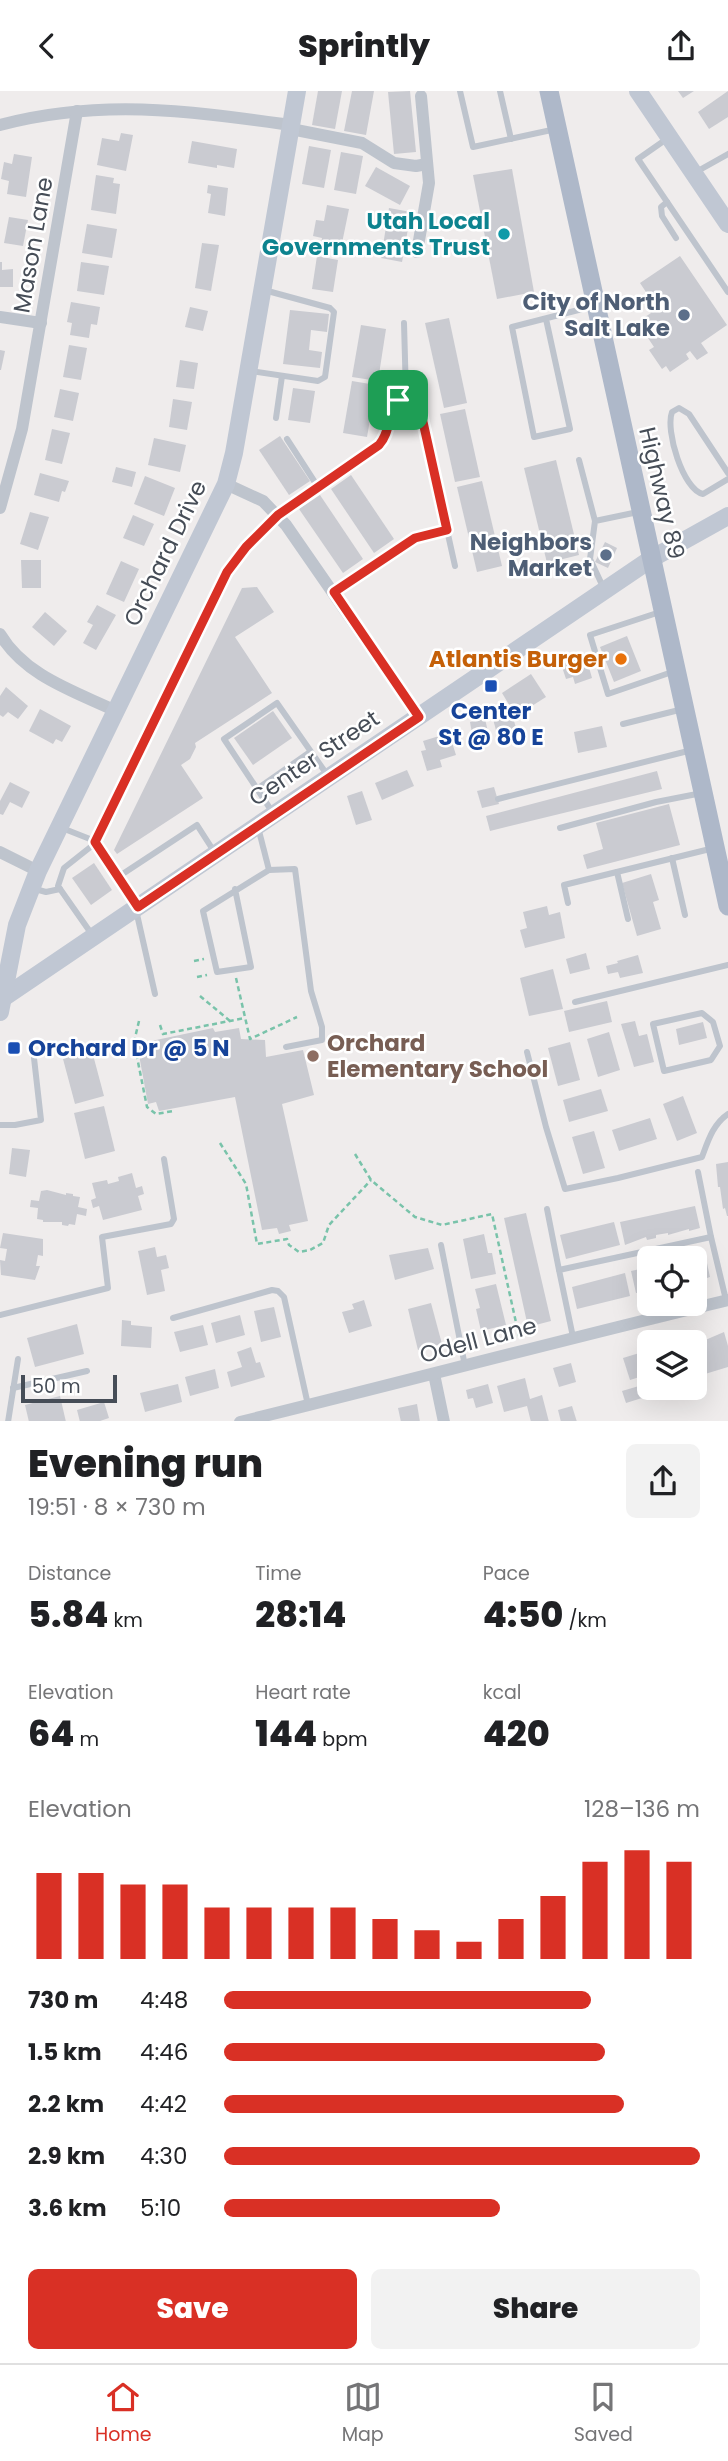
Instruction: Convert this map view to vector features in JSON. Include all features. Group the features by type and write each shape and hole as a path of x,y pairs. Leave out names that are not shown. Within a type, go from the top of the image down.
{"main road":[{"name":"Orchard Drive","path":"1,1004 17,925 38,871 226,484 234,453 298,91"},
{"name":"Highway 89","path":"550,91 728,906"},
{"path":"638,91 728,224"},
{"name":"Center Street","path":"1,1004 93,937 651,559 728,516"}],"street":[{"path":"417,252 428,193 421,96"},
{"path":"0,125 77,111 128,108 187,110 291,127 362,143 394,163 427,165"},
{"name":"Mason Lane","path":"0,508 22,429 77,111"},
{"path":"0,317 41,323"},
{"path":"226,484 263,501 278,515 419,717"},
{"path":"0,634 15,654 38,673 116,711"},
{"path":"0,852 38,871"},
{"name":"Odell Lane","path":"244,1421 727,1300"},
{"path":"434,1374 444,1421"}],"lane":[{"path":"460,91 473,148 558,129"},
{"path":"500,91 511,139"},
{"path":"670,137 638,159 728,292"},
{"path":"694,173 728,154"},
{"path":"667,202 661,207 661,213 676,238"},
{"path":"248,371 318,381 325,377 334,312 330,308 263,290"},
{"path":"546,319 570,429 534,437 512,327 596,306"},
{"path":"404,323 405,395"},
{"path":"276,418 282,376"},
{"path":"93,937 58,886 64,868 95,842 227,572 246,547 278,515 382,442 395,403 405,395"},
{"path":"405,395 415,400 421,413 455,566"},
{"path":"679,408 689,414 728,476 705,493 699,494 696,491 679,464 670,423 672,412 679,408"},
{"path":"287,439 318,487"},
{"path":"579,460 595,521 590,559 605,590"},
{"path":"595,521 640,511"},
{"path":"334,592 415,538 447,530"},
{"path":"664,610 590,635 608,694 677,671"},
{"path":"274,815 224,739 277,703 329,778"},
{"path":"623,724 685,708"},
{"path":"498,799 694,750"},
{"path":"257,789 310,752"},
{"path":"560,828 703,792"},
{"path":"118,877 197,825 216,854"},
{"path":"258,826 268,870"},
{"path":"60,827 95,842 137,908 155,994"},
{"path":"568,902 564,885 716,848"},
{"path":"672,858 685,915"},
{"path":"234,889 251,967 217,972 203,911 234,889 268,870 295,869 311,991 322,1027 322,1040 286,1048"},
{"path":"617,872 628,919"},
{"path":"31,888 46,892 60,889"},
{"path":"575,1002 728,965"},
{"path":"702,1013 713,1022 718,1036 720,1046 710,1060 664,1071 653,1024 702,1013"},
{"path":"718,1036 728,1033"},
{"path":"527,1052 545,1128 565,1189 702,1157 720,1119 728,1114"},
{"path":"0,1125 15,1125 41,1119 34,1058"},
{"path":"0,1315 108,1287 102,1237 171,1224 174,1219 164,1159"},
{"path":"698,1172 727,1300"},
{"path":"547,1209 573,1337"},
{"path":"559,1270 711,1237"},
{"path":"441,1245 466,1367"},
{"path":"173,1318 272,1290 278,1291 284,1297 308,1405"},
{"path":"8,1421 18,1359"},
{"path":"13,1388 87,1371"}],"path":[{"path":"239,990 250,1039 297,1017"},
{"path":"200,996 230,1021"},
{"path":"160,1025 163,1034 245,1018"},
{"path":"139,1021 134,1042 147,1107 156,1114 173,1111"},
{"path":"220,1143 246,1184 257,1244 287,1238 289,1245 299,1252 323,1243 329,1226 371,1180"},
{"path":"355,1154 371,1180 415,1217 442,1225 492,1214 519,1336"}],"building":[{"path":"318,91 342,91 335,129 312,125"},
{"path":"352,91 374,91 366,135 344,131"},
{"path":"410,91 416,152 394,154 388,92"},
{"path":"678,91 694,91 683,98"},
{"path":"728,91 728,117 709,129 698,112"},
{"path":"121,133 133,135 126,171 97,165 102,138 119,141"},
{"path":"192,141 237,149 234,168 188,163"},
{"path":"309,146 331,150 324,188 302,184"},
{"path":"341,152 363,156 356,194 334,190"},
{"path":"14,154 32,157 26,197 7,194 9,181 1,179 4,162 12,164"},
{"path":"376,167 410,186 400,205 365,186"},
{"name":"Utah Local Governments Trust","path":"512,169 534,292 497,299 473,175"},
{"path":"96,175 114,178 113,183 120,184 116,214 91,210"},
{"path":"208,185 228,188 225,216 208,213 211,194 207,193"},
{"path":"327,205 349,209 341,248 321,244 322,238 313,236 316,220 324,221"},
{"path":"389,208 411,212 402,262 381,258"},
{"path":"9,217 28,220 23,246 4,243"},
{"path":"87,224 117,229 112,258 82,253"},
{"path":"202,243 219,245 211,291 195,288"},
{"path":"317,256 338,260 333,292 312,289"},
{"name":"City of North Salt Lake","path":"680,256 727,325 701,343 708,353 697,360 690,351 686,354 689,359 670,372 666,366 662,369 649,350 654,347 646,335 654,330 645,317 651,313 642,299 648,295 640,283"},
{"path":"0,262 2,270 13,269 13,287 0,287"},
{"path":"81,262 109,266 104,295 77,291"},
{"path":"71,302 100,307 97,325 91,324 89,338 70,335 72,323 67,322"},
{"path":"190,307 208,311 203,331 185,327"},
{"path":"290,310 329,314 327,332 311,330 309,350 322,352 320,368 283,364"},
{"path":"449,318 467,403 444,408 425,323"},
{"path":"361,325 386,329 378,381 352,377"},
{"path":"69,345 87,348 81,380 63,377"},
{"path":"0,350 5,351 1,370 0,370"},
{"path":"180,360 198,363 194,389 176,387"},
{"path":"352,381 376,385 367,437 343,433"},
{"path":"293,388 315,391 310,423 288,420"},
{"path":"60,389 79,393 73,421 54,417"},
{"path":"173,399 192,402 187,430 169,427"},
{"path":"465,409 480,477 455,482 440,414"},
{"path":"52,429 70,433 62,464 45,460"},
{"path":"280,436 310,481 289,495 259,450"},
{"path":"154,438 186,445 180,472 148,465"},
{"path":"556,460 579,555 547,563 524,468"},
{"path":"116,467 136,472 132,487 112,482"},
{"path":"40,473 69,481 59,502 34,495"},
{"path":"351,475 394,539 374,553 331,489"},
{"path":"145,476 175,488 164,516 134,504"},
{"path":"482,481 502,566 477,572 457,487"},
{"path":"320,495 363,559 343,573 299,509"},
{"path":"30,512 49,517 38,550 20,544"},
{"path":"133,515 154,524 144,546 123,538"},
{"name":"Neighbors Market","path":"605,542 617,548 608,568 595,562"},
{"path":"21,560 41,560 41,588 22,588"},
{"path":"121,561 139,569 124,602 106,594"},
{"path":"257,587 274,612 235,637 272,693 195,743 196,747 190,759 181,765 203,798 117,854 114,850 242,588"},
{"path":"97,605 116,615 96,650 83,643 93,625 87,622"},
{"path":"45,612 67,631 54,646 32,627"},
{"name":"Atlantis Burger","path":"627,636 641,671 614,682 600,647"},
{"path":"585,653 592,678 575,684 573,677 566,679 561,664 570,662 569,658"},
{"path":"531,674 546,697 516,716 502,693"},
{"path":"6,687 28,706 18,719 8,712 3,717 0,715 0,696"},
{"path":"40,709 71,726 62,742 56,739 53,744 29,731"},
{"path":"273,711 292,738 253,765 234,738"},
{"path":"512,714 516,728 497,734 493,719"},
{"path":"485,719 489,736 473,739 470,722"},
{"path":"602,726 607,747 578,753 574,732"},
{"path":"449,733 456,755 440,760 442,767 427,771 421,751 426,750 423,741"},
{"path":"407,770 414,786 382,800 375,783"},
{"path":"657,771 662,789 490,831 486,816"},
{"path":"10,782 30,792 22,808 10,802 3,815 0,814 0,801"},
{"path":"494,787 499,804 482,808 477,791"},
{"path":"362,791 372,820 356,825 347,796"},
{"path":"669,804 680,845 587,869 583,855 603,849 596,823"},
{"path":"94,863 112,890 91,905 72,878"},
{"path":"651,874 659,900 653,902 661,929 637,936 622,883"},
{"path":"547,906 549,915 560,912 565,938 525,948 520,930 527,928 523,912"},
{"path":"586,953 590,969 570,974 566,959"},
{"path":"638,955 643,973 620,978 618,972 608,974 606,966"},
{"path":"553,969 563,1009 529,1016 520,978"},
{"path":"607,1001 612,1022 569,1032 564,1011"},
{"path":"635,1021 639,1036 647,1034 654,1062 634,1067 621,1024"},
{"path":"703,1022 707,1038 679,1045 676,1029"},
{"path":"213,1028 215,1032 239,1028 241,1039 265,1040 266,1057 303,1050 314,1095 282,1104 308,1221 289,1225 291,1231 279,1234 277,1228 262,1230 235,1097 159,1111 156,1102 148,1104 137,1044"},
{"path":"609,1032 620,1070 598,1077 587,1039"},
{"path":"570,1042 580,1080 558,1086 548,1048"},
{"path":"92,1051 104,1096 75,1104 63,1059"},
{"path":"601,1089 608,1111 569,1122 563,1100"},
{"path":"683,1096 697,1133 677,1141 663,1104"},
{"path":"104,1106 115,1151 85,1159 74,1113"},
{"path":"650,1118 657,1139 619,1151 612,1130"},
{"path":"594,1131 605,1168 583,1174 572,1137"},
{"path":"12,1148 30,1150 26,1177 9,1174"},
{"path":"728,1162 727,1216 718,1187 716,1164"},
{"path":"132,1173 136,1188 142,1186 144,1194 138,1196 142,1210 103,1220 99,1206 93,1208 91,1200 96,1198 92,1183 107,1180 108,1184 119,1181 118,1177"},
{"path":"41,1191 80,1197 78,1207 87,1209 86,1216 77,1214 75,1225 68,1226 62,1225 62,1222 43,1222 37,1219 38,1208 30,1207 31,1200 39,1201"},
{"path":"695,1206 700,1228 656,1235 656,1238 647,1240 646,1237 625,1245 620,1222"},
{"path":"526,1213 551,1321 528,1327 504,1218"},
{"path":"614,1222 620,1245 566,1259 560,1235"},
{"path":"3,1233 43,1239 43,1256 38,1255 36,1266 40,1266 35,1280 1,1275 0,1260 5,1261 7,1249 0,1248"},
{"path":"484,1234 488,1253 492,1253 496,1274 471,1279 463,1239"},
{"path":"155,1247 157,1257 166,1255 169,1268 161,1270 165,1291 147,1295 138,1251"},
{"path":"428,1248 434,1269 395,1280 389,1255"},
{"path":"637,1270 637,1293 636,1293 631,1271"},
{"path":"625,1273 630,1296 577,1309 572,1287"},
{"path":"496,1284 506,1325 481,1331 476,1309 480,1308 475,1289"},
{"path":"364,1300 372,1326 349,1333 342,1312 354,1309 352,1304"},
{"path":"431,1303 442,1344 418,1350 408,1309"},
{"path":"274,1307 281,1337 261,1342 254,1311"},
{"path":"240,1315 245,1335 216,1343 211,1323"},
{"path":"122,1320 131,1321 131,1325 152,1327 151,1348 121,1346"},
{"path":"77,1324 84,1354 35,1367 27,1338"},
{"path":"203,1325 208,1345 180,1352 174,1332"},
{"path":"724,1332 728,1346 728,1367 707,1373 707,1339"},
{"path":"251,1347 256,1363 260,1362 265,1377 231,1387 227,1372 242,1367 237,1352"},
{"path":"637,1354 637,1378 630,1380 623,1358"},
{"path":"571,1363 576,1382 559,1387 553,1368"},
{"path":"215,1369 219,1388 190,1396 185,1377"},
{"path":"525,1378 530,1399 542,1395 549,1421 531,1421 527,1406 504,1412 497,1386"},
{"path":"178,1384 182,1402 145,1412 140,1393"},
{"path":"488,1384 493,1403 476,1408 473,1398 468,1399 466,1390"},
{"path":"637,1387 637,1400 626,1403 622,1391"},
{"path":"60,1396 66,1421 29,1421 25,1405"},
{"path":"104,1402 109,1418 80,1421 77,1410"},
{"path":"417,1404 420,1421 401,1421 398,1408"},
{"path":"572,1406 577,1421 561,1421 558,1410"}],"place":[{"name":"Utah Local Governments Trust","path":"504,234"},
{"name":"City of North Salt Lake","path":"684,315"},
{"name":"Neighbors Market","path":"606,555"},
{"name":"Atlantis Burger","path":"621,659"},
{"name":"Center St @ 80 E","path":"491,686"},
{"name":"Orchard Dr @ 5 N","path":"14,1048"},
{"name":"Orchard Elementary School","path":"313,1056"}],"route":[{"path":"409,395 415,400 421,413 447,530 415,538 334,592 419,717 138,907 95,842 227,572 268,523 287,507 382,442 393,407 398,400 401,396 409,395"}]}
